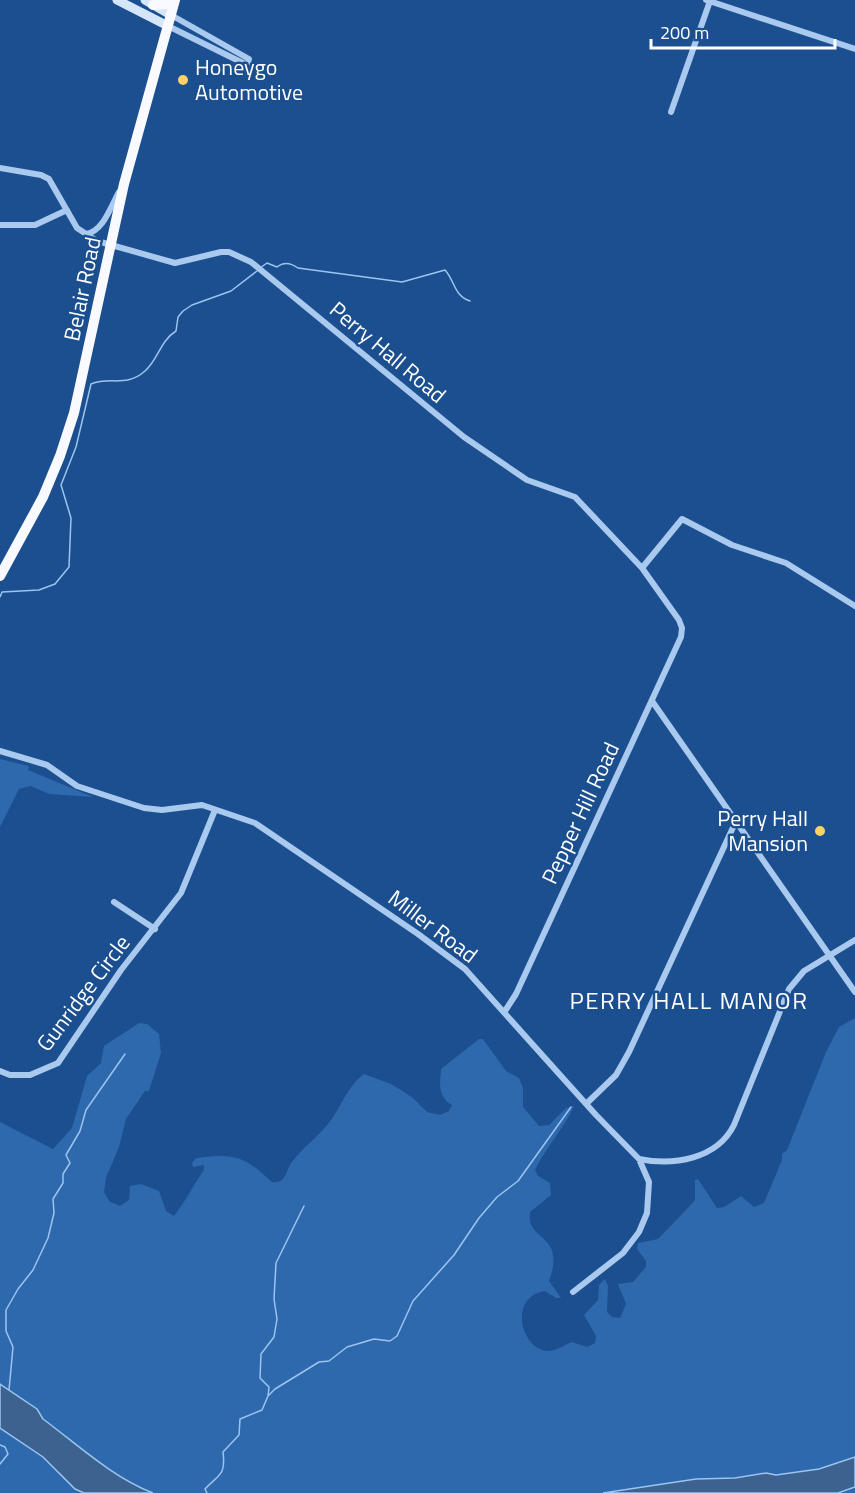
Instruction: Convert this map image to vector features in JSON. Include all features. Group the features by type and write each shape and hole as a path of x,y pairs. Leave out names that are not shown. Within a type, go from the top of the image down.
{"highway":[{"name":"Belair Road","path":"0,576 30,524 60,456 84,373 124,184 173,0"},
{"path":"149,3 166,4 173,0"}],"main road":[{"path":"117,0 169,20"},
{"path":"149,3 169,20"}],"street":[{"path":"671,112 708,1 855,49"},
{"path":"169,20 249,59 247,65 169,20"},
{"path":"0,168 46,177 56,186 77,228 85,234 93,232 101,224 124,184"},
{"path":"0,225 35,225 67,210"},
{"name":"Perry Hall Road","path":"85,234 97,241 111,243 175,263 213,253 229,252 260,268 462,436 527,480 574,497 642,568 675,613 682,628"},
{"path":"642,568 682,519 725,543 786,563 855,606"},
{"name":"Pepper Hill Road","path":"505,1011 516,994 652,701 681,636 682,628"},
{"path":"652,701 855,993"},
{"name":"Miller Road","path":"0,751 47,765 86,790 144,808 162,810 190,805 215,810 255,823 418,934 465,969 586,1104 639,1159 649,1182 649,1199 643,1224 623,1253 573,1292"},
{"name":"Gunridge Circle","path":"0,1071 10,1075 30,1075 58,1063 121,970 181,893 215,810"},
{"path":"586,1104 615,1075 629,1052 735,821"},
{"name":"Gunridge Circle","path":"114,902 154,928"},
{"path":"639,1159 658,1161 690,1158 712,1150 729,1136 789,989 804,971 855,940"}],"shaded area":[{"path":"0,759 29,766 28,770 93,797 49,794 31,786 19,789 0,827"},
{"path":"855,1018 855,1493 0,1493 0,1122 53,1149 72,1128 87,1076 101,1063 104,1046 139,1023 147,1024 159,1034 161,1053 149,1091 145,1091 126,1119 119,1147 106,1178 104,1192 110,1202 120,1206 129,1200 130,1186 141,1184 159,1191 166,1211 174,1216 204,1170 204,1165 193,1167 192,1163 196,1158 220,1156 238,1158 254,1167 272,1182 280,1181 292,1162 333,1118 353,1085 364,1074 391,1084 412,1097 427,1112 440,1115 449,1111 452,1105 444,1098 440,1089 441,1069 479,1039 483,1039 506,1071 519,1078 523,1088 523,1107 539,1126 549,1125 566,1108 574,1106 535,1170 538,1176 550,1183 551,1195 530,1212 533,1229 550,1246 553,1254 549,1281 561,1298 556,1298 545,1291 533,1295 526,1303 522,1313 522,1324 532,1343 540,1349 550,1351 572,1342 587,1347 595,1343 596,1336 584,1315 598,1300 599,1285 605,1279 608,1286 607,1312 612,1317 620,1318 626,1304 618,1284 633,1282 646,1267 646,1261 637,1249 638,1243 658,1239 686,1210 695,1200 695,1180 698,1179 717,1208 724,1207 741,1196 754,1207 764,1203 782,1160 782,1154 787,1150 826,1052 839,1027"},
{"path":"0,1384 37,1409 43,1419 96,1460 123,1478 153,1493 84,1493 75,1489 43,1457 0,1428"},
{"path":"855,1457 855,1487 838,1493 603,1493 696,1479 735,1478 766,1473 776,1475 819,1469"}],"waterway":[{"path":"260,268 267,263 277,267 288,263 298,268 402,282 445,270 461,296 470,301"},
{"path":"0,597 2,592 39,590 55,584 69,567 71,518 61,485 76,447 91,384 138,376 149,367 166,340 176,331 178,317 183,311 192,305 231,291 257,271"},
{"path":"9,1390 13,1347 6,1331 6,1310 18,1289 33,1270 48,1238 54,1213 53,1199 63,1183 63,1174 70,1163 66,1155 80,1131 86,1110 125,1054"},
{"path":"207,1493 205,1489 222,1470 223,1452 239,1435 240,1419 262,1410 268,1396 275,1389 319,1362 329,1361 347,1347 374,1339 390,1341 397,1336 413,1301 454,1255 479,1218 497,1197 518,1181 571,1107"},
{"path":"268,1396 269,1387 260,1378 261,1354 274,1337 277,1319 274,1299 276,1263 304,1206"},
{"path":"0,1445 5,1447 8,1454 0,1464"}],"place":[{"name":"Honeygo Automotive","path":"183,80"},
{"name":"Perry Hall Mansion","path":"820,831"}],"district":[{"name":"PERRY HALL MANOR","path":"689,1000"}]}
